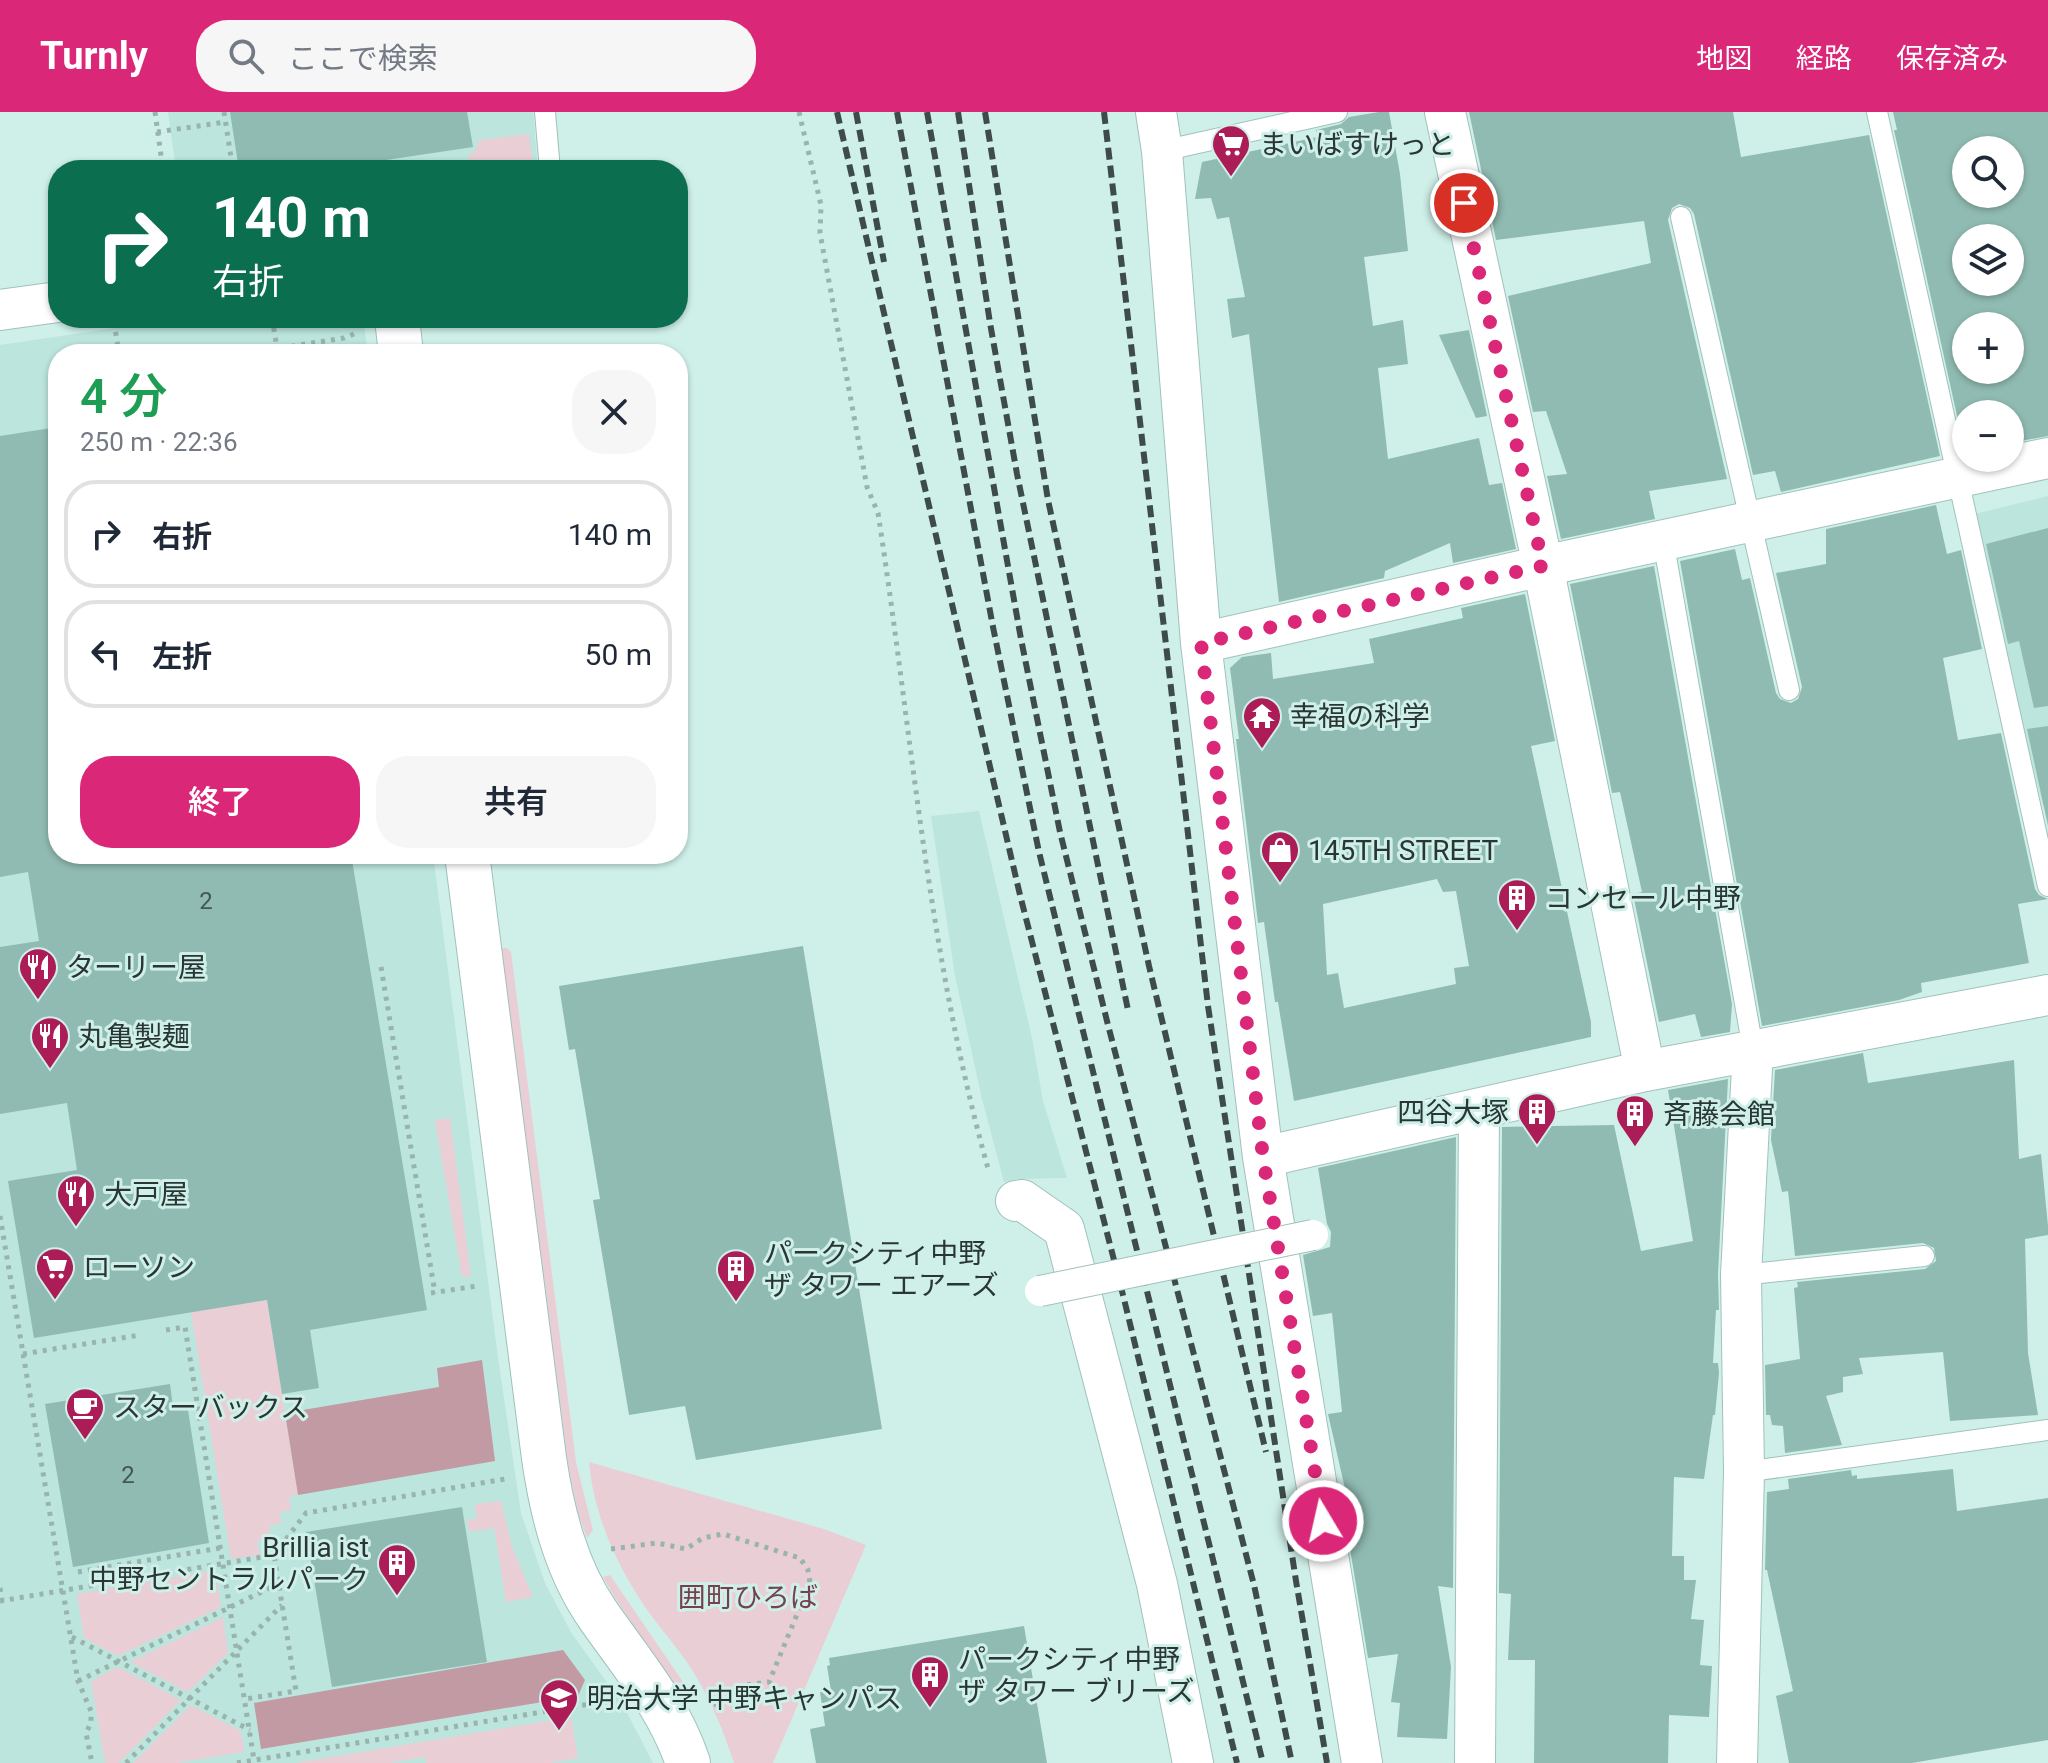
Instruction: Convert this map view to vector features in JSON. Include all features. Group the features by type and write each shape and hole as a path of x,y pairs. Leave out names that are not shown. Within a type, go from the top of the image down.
{"street":[{"path":"1156,112 1162,151 1201,643 1263,1157 1362,1763"},
{"path":"1445,112 1543,566 1645,1071"},
{"path":"0,310 48,303"},
{"path":"1201,643 2048,458"},
{"path":"468,864 544,1458 555,1515 563,1542 587,1596 653,1689 688,1763"},
{"path":"1263,1157 1645,1071 2048,995"},
{"path":"1737,1763 1744,1472 1741,1275 1753,1049"},
{"path":"1475,1763 1479,1109"},
{"path":"1016,1201 1022,1200 1064,1229 1157,1584 1193,1763"},
{"path":"1040,1291 1313,1235"}],"lane":[{"path":"545,112 549,160"},
{"path":"1162,151 1337,112"},
{"path":"1877,112 2048,886"},
{"path":"1681,217 1789,690"},
{"path":"1663,540 1753,1049"},
{"path":"1741,1275 1924,1256"},
{"path":"1744,1472 2048,1430"}],"path":[{"path":"155,112 161,160"},
{"path":"224,112 232,160"},
{"path":"799,112 821,205 820,233 867,487 878,513 900,655 928,887 949,1008 998,1205 1016,1201"},
{"path":"157,132 226,122"},
{"path":"314,344 344,338 370,328"},
{"path":"381,967 433,1293 488,1285"},
{"path":"0,1216 78,1681 91,1711 91,1723 86,1733 92,1763"},
{"path":"166,1330 185,1327 254,1760"},
{"path":"23,1354 140,1335"},
{"path":"0,1588 1,1601 274,1555 306,1513 514,1478"},
{"path":"606,1551 657,1543 686,1549 703,1538 723,1534 800,1558 808,1570 810,1583 769,1682 746,1685 735,1696 706,1708"},
{"path":"78,1572 220,1548"},
{"path":"245,1699 296,1691 274,1555"},
{"path":"78,1681 278,1584"},
{"path":"126,1763 282,1605"},
{"path":"71,1637 250,1730"},
{"path":"237,1763 619,1699"}],"shaded area":[{"path":"168,112 533,112 537,160 175,160"},
{"path":"115,328 364,328 367,344 48,344 48,864 434,864 521,1513 545,1583 572,1634 622,1703 653,1763 0,1763 0,345"},
{"path":"2048,496 2048,805 2043,806 1971,515"},
{"path":"979,811 1032,1038 1043,1101 1067,1178 1004,1182 982,1099 955,976 931,816"},
{"path":"482,1360 495,1461 298,1495 285,1413 439,1387 437,1368"},
{"path":"563,1650 585,1680 578,1696 261,1749 254,1703"}],"green space":[{"path":"529,134 533,160 469,160 468,154 474,153 479,140"},
{"path":"501,948 511,952 576,1462 593,1530 587,1538 578,1513 568,1464"},
{"path":"450,1118 471,1276 462,1277 435,1120"},
{"path":"267,1300 298,1495 289,1497 291,1510 280,1512 281,1523 269,1526 271,1539 257,1541 260,1555 231,1559 191,1312"},
{"name":"囲町ひろば","path":"589,1462 824,1529 866,1545 773,1763 734,1763 717,1717 700,1684 638,1597 618,1561 596,1503"},
{"path":"501,1501 513,1550 533,1597 506,1602 494,1528 470,1532 467,1520 477,1518 475,1504"},
{"path":"215,1570 221,1607 118,1656 84,1638 77,1594"},
{"path":"610,1575 692,1695 693,1700 688,1707 603,1577"},
{"path":"223,1617 228,1653 188,1692 130,1662"},
{"path":"118,1667 181,1700 119,1763 105,1763 91,1681"},
{"path":"191,1705 241,1731 244,1752 177,1763 133,1763"},
{"name":"明治大学 中野キャンパス","path":"571,1717 578,1758 549,1763 426,1763 425,1757 388,1763 295,1763"}],"building":[{"path":"230,112 467,112 473,147 386,160 237,160"},
{"path":"1389,112 1400,174 1408,251 1364,257 1373,326 1403,320 1408,364 1378,368 1388,459 1479,438 1489,485 1502,483 1516,549 1453,563 1450,543 1385,571 1384,578 1279,602 1249,334 1232,338 1227,299 1245,297 1229,217 1217,219 1211,198 1195,199 1202,162 1317,137 1316,130 1341,124 1349,117"},
{"path":"1469,112 1733,112 1741,157 1869,135 1940,456 1781,492 1775,471 1753,475 1694,214 1690,208 1679,204 1672,208 1668,220 1727,479 1649,491 1655,519 1561,539 1547,476 1567,474 1546,411 1533,412 1508,296 1651,263 1644,221 1496,240"},
{"path":"1893,112 2048,112 2048,436 2024,440 2024,400 1954,400 1894,130 1897,130"},
{"path":"1469,330 1487,416 1476,418 1439,335"},
{"path":"48,429 48,864 353,864 427,1310 310,1330 319,1388 282,1394 267,1300 34,1338 8,1181 77,1170 67,1103 0,1114 0,947 39,941 28,872 0,877 0,436"},
{"path":"1936,505 1947,554 1961,550 1982,649 1943,658 1958,740 2001,733 2035,889 2048,899 2018,904 2029,963 1921,983 1922,992 1899,1000 1762,1026 1680,561 1735,549 1742,580 1750,578 1776,693 1780,699 1791,703 1798,699 1802,687 1776,573 1826,564 1826,529"},
{"path":"2048,528 2048,706 2034,708 2019,641 2008,644 1986,544"},
{"path":"1654,566 1732,1004 1730,1032 1701,1037 1695,1014 1659,1022 1633,894 1642,892 1620,792 1612,793 1570,584"},
{"path":"1525,594 1555,741 1531,746 1591,1022 1591,1037 1294,1101 1264,922 1258,923 1230,668 1242,657 1271,653 1273,679 1374,663 1369,639 1463,618 1461,608","holes":["1437,879 1443,892 1456,891 1469,966 1454,968 1456,984 1344,1008 1338,973 1327,975 1323,904"]},
{"path":"2048,726 2048,826 2027,729"},
{"name":"パークシティ中野 ザ タワー エアーズ","path":"803,946 882,1429 696,1460 685,1406 629,1415 593,1200 600,1199 575,1049 569,1050 559,986"},
{"path":"1863,1053 1868,1083 2014,1060 2019,1159 2041,1154 2048,1226 2048,1235 2025,1239 2028,1353 2038,1415 1950,1421 1943,1352 1859,1358 1863,1374 1843,1377 1843,1392 1826,1396 1842,1445 1785,1453 1783,1426 1772,1425 1770,1415 1766,1415 1765,1365 1800,1359 1794,1288 1798,1287 1797,1282 1925,1269 1936,1261 1934,1248 1923,1243 1795,1256 1788,1191 1782,1192 1771,1140 1775,1070"},
{"path":"1728,1079 1718,1274 1719,1310 1716,1310 1713,1363 1718,1363 1719,1373 1715,1415 1704,1479 1674,1477 1672,1556 1684,1556 1684,1580 1696,1580 1691,1619 1704,1620 1700,1665 1712,1666 1709,1717 1669,1715 1668,1763 1534,1763 1535,1660 1508,1660 1511,1594 1499,1593 1502,1127 1614,1125 1641,1251 1693,1241 1668,1090"},
{"path":"1456,1137 1453,1588 1438,1586 1451,1667 1447,1739 1397,1737 1400,1703 1391,1702 1398,1654 1368,1658 1341,1494 1346,1493 1328,1414 1342,1412 1332,1313 1313,1316 1303,1255 1330,1247 1331,1232 1318,1168"},
{"path":"170,1384 173,1407 187,1404 209,1543 73,1567 45,1404"},
{"path":"1953,1469 1957,1511 2048,1498 2048,1740 1912,1763 1789,1763 1776,1696 1793,1691 1765,1570 1767,1492 1789,1489 1788,1479 1851,1470 1852,1476 1857,1475 1857,1479"},
{"name":"Brillia ist 中野セントラルパーク","path":"462,1507 487,1662 332,1687 306,1532"},
{"name":"パークシティ中野 ザ タワー ブリーズ","path":"1024,1626 1047,1763 816,1763 810,1729 825,1726 820,1692 831,1691 827,1666 830,1665 829,1658"}],"railway":[{"path":"837,112 1020,895 1123,1295 1237,1763"},
{"path":"856,112 884,262"},
{"path":"897,112 993,627 1039,852 1263,1763"},
{"path":"927,112 1021,639 1060,832 1254,1585 1292,1763"},
{"path":"958,112 1017,474 1128,1010"},
{"path":"985,112 1048,500 1149,966 1266,1452"},
{"path":"1104,112 1208,1006 1327,1763"}],"place":[{"name":"まいばすけっと","path":"1231,178"},
{"name":"幸福の科学","path":"1262,750"},
{"name":"145TH STREET","path":"1280,884"},
{"name":"コンセール中野","path":"1517,932"},
{"name":"ターリー屋","path":"38,1001"},
{"name":"丸亀製麺","path":"50,1070"},
{"name":"四谷大塚","path":"1537,1146"},
{"name":"斉藤会館","path":"1635,1148"},
{"name":"大戸屋","path":"76,1228"},
{"name":"ローソン","path":"55,1301"},
{"name":"パークシティ中野 ザ タワー エアーズ","path":"736,1303"},
{"name":"スターバックス","path":"85,1441"},
{"name":"Brillia ist 中野セントラルパーク","path":"397,1597"},
{"name":"パークシティ中野 ザ タワー ブリーズ","path":"930,1709"},
{"name":"明治大学 中野キャンパス","path":"559,1732"}],"route":[{"path":"1323,1521 1263,1157 1201,643 1543,566 1464,203"}]}
